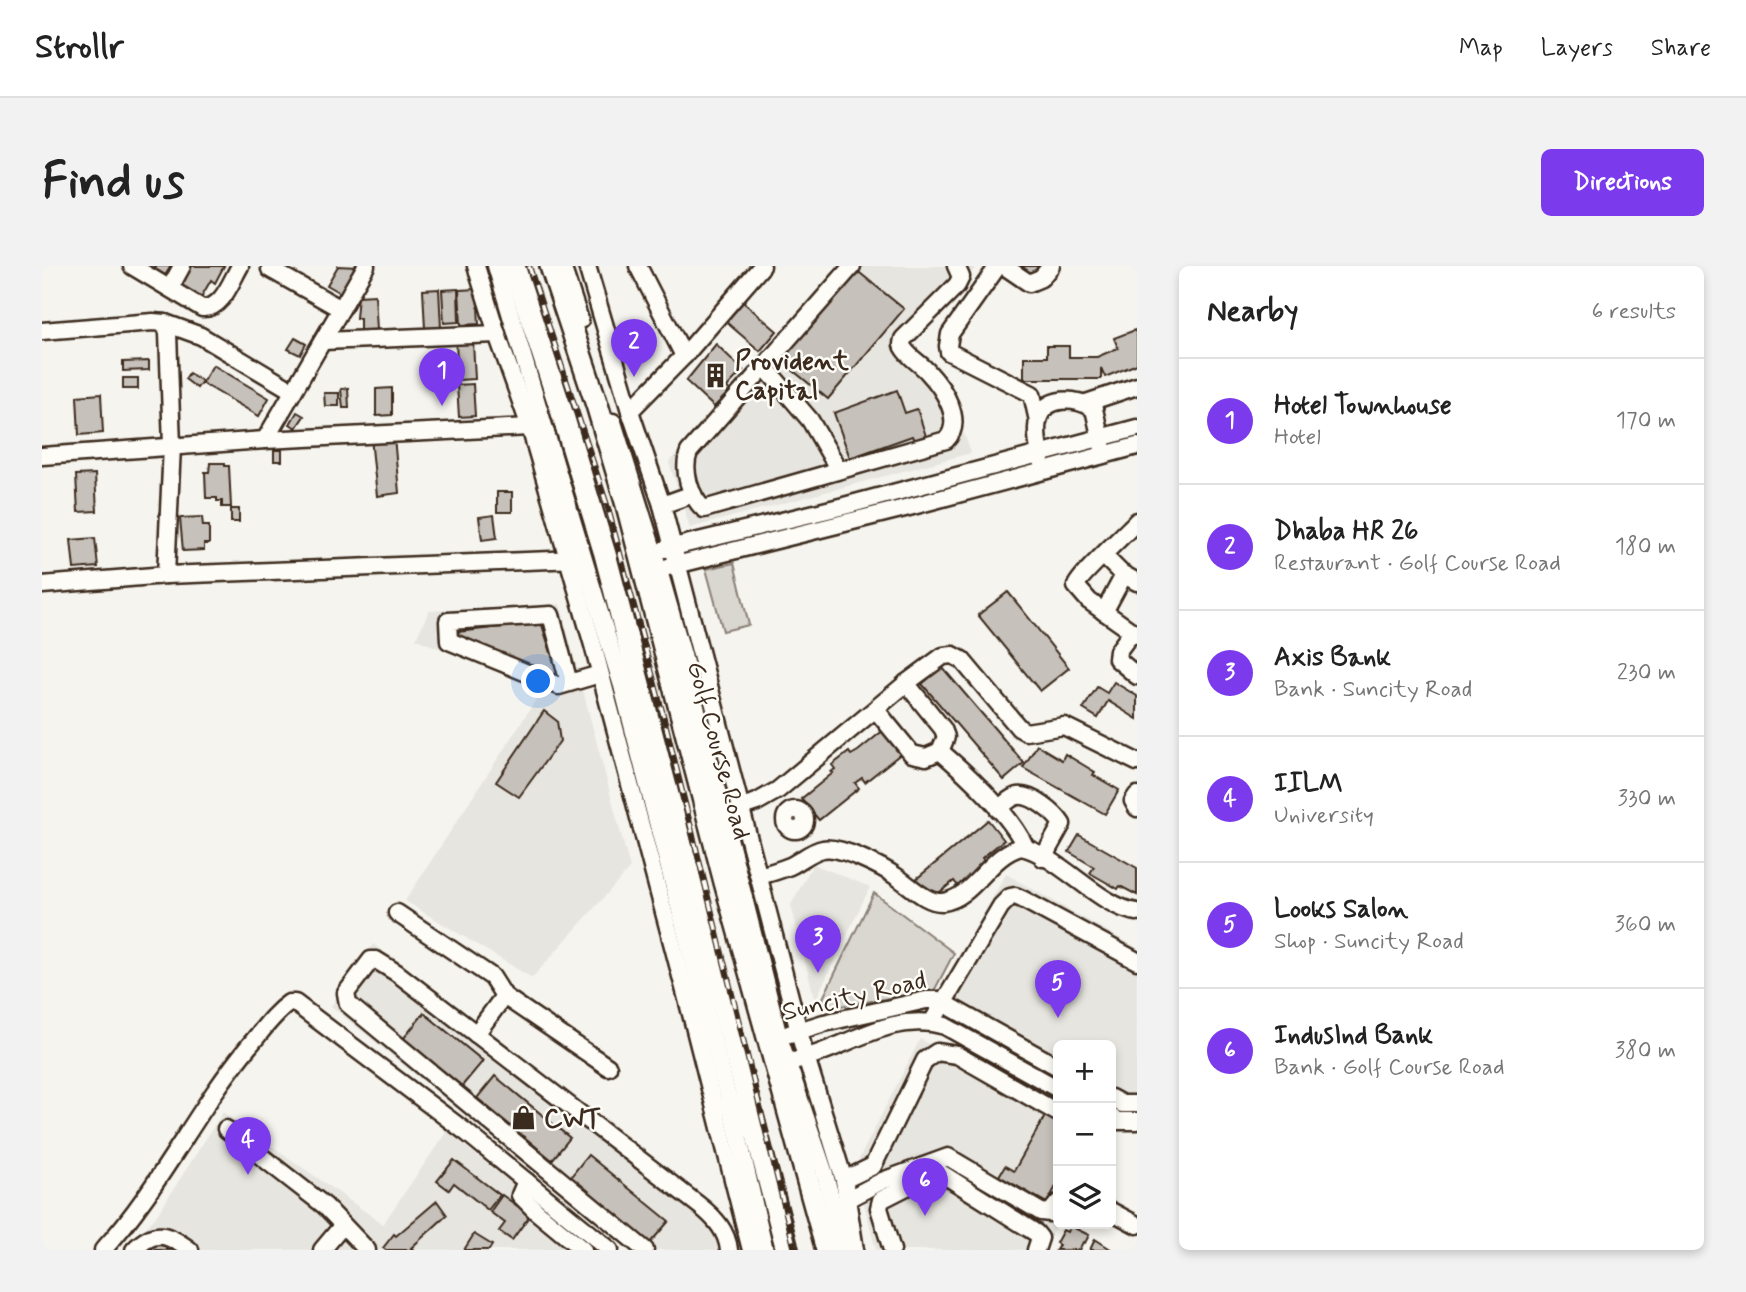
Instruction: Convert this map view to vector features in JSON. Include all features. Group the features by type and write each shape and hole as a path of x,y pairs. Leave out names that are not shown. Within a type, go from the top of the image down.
{"main road":[{"path":"514,266 601,541 630,684 787,1250"},
{"name":"Golf Course Road","path":"551,266 675,657 827,1250"},
{"path":"564,419 584,432 593,429 598,408"},
{"path":"730,1104 756,1132"}],"street":[{"path":"132,266 202,308 214,307 240,266"},
{"path":"170,288 182,266"},
{"path":"265,440 366,266"},
{"path":"476,266 576,559 630,684 765,1250"},
{"path":"496,266 576,559 600,674 749,1244 728,1245 711,1215 397,973 376,960 371,960 346,993 348,1004 356,1011 645,1250"},
{"path":"562,266 654,553 675,657"},
{"path":"587,266 631,411 667,499 676,564 806,1058 844,1180 855,1250"},
{"path":"638,266 684,356"},
{"path":"631,411 684,356 762,266"},
{"path":"852,266 690,452 686,465 692,491 697,503 704,509 712,509 946,440 955,427 945,394 929,372 904,350 902,342 960,281 960,271 956,266"},
{"path":"998,266 950,334 949,352 1032,394 1038,421 1043,471"},
{"path":"1004,266 1029,283 1041,278 1051,266"},
{"path":"270,270 341,309"},
{"path":"165,323 168,333 172,446 166,575"},
{"path":"42,331 165,323 201,336 293,391"},
{"path":"323,341 497,334"},
{"path":"764,366 810,420 839,470"},
{"path":"1086,403 1137,386"},
{"path":"1038,421 1048,406 1057,401 1086,403 1094,409 1104,455"},
{"path":"42,456 265,440 530,427"},
{"path":"658,570 846,514 903,491 1137,428"},
{"path":"654,553 846,514 909,507 1137,446"},
{"path":"667,499 692,491"},
{"path":"903,491 909,507"},
{"path":"1137,521 1079,578 1076,586 1104,612 1134,634 1118,651 1117,659 1137,676"},
{"path":"1104,556 1130,579 1104,612"},
{"path":"42,586 166,575 576,559"},
{"path":"569,683 551,615 448,621 449,641 559,686 600,674"},
{"path":"742,807 778,790 906,683 943,656 953,655 962,660 1019,728 1026,732 1063,726 1137,762"},
{"path":"876,710 912,754 926,757 940,751 946,737 943,729 906,683"},
{"path":"940,751 998,809 1017,831 1026,848"},
{"path":"778,790 790,811 796,810 804,816 805,822 801,828 814,852"},
{"path":"1137,795 1133,801 1137,808"},
{"path":"998,809 1019,796 1034,801 1058,818 1062,824 1044,858"},
{"path":"760,876 791,866 824,848 837,849 895,875 932,901 940,902 959,896 1011,849 1026,848 1118,906 1137,912"},
{"path":"932,1023 943,1000 1001,906 1007,899 1015,896 1137,961"},
{"path":"397,913 492,977 504,996 608,1067"},
{"path":"476,1034 504,996"},
{"name":"Suncity Road","path":"774,1039 824,1023 926,1000 943,1000 1053,1064"},
{"path":"103,1250 162,1174 232,1067 277,1012 289,1003 295,1003 306,1011 466,1132 610,1250"},
{"name":"Suncity Road","path":"781,1064 806,1058 888,1027 917,1021 945,1027 1053,1086"},
{"path":"844,1180 873,1166 925,1060 937,1052 957,1055 1053,1110"},
{"path":"781,1064 824,1171 845,1250"},
{"path":"1116,1101 1135,1110"},
{"path":"1116,1120 1135,1110"},
{"path":"226,1129 325,1206 367,1250"},
{"path":"848,1199 882,1181 948,1157 1041,1212 1050,1213 1053,1209"},
{"path":"892,1250 879,1208 881,1200 938,1172 1037,1233 1040,1238 1036,1250"},
{"path":"526,1181 520,1195 583,1250"},
{"path":"1116,1214 1137,1225"},
{"path":"322,1250 343,1224"},
{"path":"134,1250 142,1241 158,1235 175,1239 190,1250"}],"shaded area":[{"path":"846,266 977,266 909,344 943,376 971,453 690,528 669,462"},
{"path":"734,563 749,625 723,631 706,569"},
{"path":"560,604 630,868 532,978 405,901 543,689 416,639 429,611"},
{"path":"813,864 870,887 815,1001 791,905"},
{"path":"1006,874 1137,948 1137,1097 1124,1096 1116,1092 1116,1040 1053,1040 1053,1056 939,992"},
{"path":"874,893 954,953 934,991 828,1008 823,998"},
{"path":"373,944 597,1126 606,1118 737,1231 745,1250 630,1250 331,1006"},
{"path":"920,1039 1053,1112 1054,1229 1050,1236 938,1166 861,1195 853,1171"},
{"path":"223,1112 383,1224 447,1131 594,1250 123,1250 155,1218"},
{"path":"938,1168 1051,1239 1045,1250 876,1250 862,1196"}],"building":[{"path":"154,266 171,266 163,279 151,272"},
{"path":"188,266 224,266 215,283 211,280 200,299 179,286 190,268"},
{"path":"338,266 357,267 341,293 327,285"},
{"path":"1016,266 1040,266 1032,278"},
{"path":"855,269 904,309 828,399 779,359"},
{"path":"439,289 441,328 425,329 423,290"},
{"path":"458,289 459,322 444,323 442,290"},
{"path":"477,289 479,324 461,325 459,290"},
{"path":"375,295 377,330 360,331 360,318 356,318 358,296"},
{"path":"743,302 777,331 760,351 726,322"},
{"path":"1135,330 1137,364 1105,377 1101,368 1101,379 1024,379 1024,357 1047,357 1047,346 1069,346 1069,357 1097,357 1118,348 1114,338"},
{"path":"295,338 306,344 300,355 288,349"},
{"path":"473,342 475,379 458,380 456,343"},
{"name":"Provident Capital","path":"716,344 743,370 727,387 730,391 714,407 686,381"},
{"path":"149,361 149,370 123,371 123,362"},
{"path":"213,365 269,398 259,416 202,383"},
{"path":"189,373 202,381 197,388 185,379"},
{"path":"123,378 138,378 138,389 123,389"},
{"path":"473,384 475,416 459,417 457,385"},
{"path":"348,388 349,408 343,408 341,389"},
{"path":"392,388 392,415 376,416 376,389"},
{"path":"897,390 905,413 917,409 926,436 914,440 912,436 850,458 834,413"},
{"path":"324,393 339,393 339,406 325,406"},
{"path":"101,394 103,433 79,435 77,396"},
{"path":"297,412 304,416 296,428 290,424"},
{"path":"394,436 399,493 377,496 371,438"},
{"path":"274,450 282,450 282,461 274,461"},
{"path":"210,463 225,463 225,466 229,466 231,507 222,507 222,501 217,501 217,498 206,498 205,472 209,472"},
{"path":"95,474 97,511 78,512 76,475"},
{"path":"497,492 512,492 512,512 497,512"},
{"path":"231,509 239,509 239,522 231,522"},
{"path":"494,515 497,538 482,540 479,517"},
{"path":"202,517 203,526 209,526 209,544 204,544 204,550 183,551 180,518"},
{"path":"95,538 98,567 74,569 71,540"},
{"path":"1008,592 1069,668 1040,691 978,615"},
{"path":"537,623 542,625 558,674 556,677 458,640 457,632"},
{"path":"942,667 1024,763 1004,780 922,684"},
{"path":"1114,682 1137,696 1137,719 1108,701 1098,718 1083,709 1097,687 1107,693"},
{"path":"544,711 557,721 560,741 519,797 496,782"},
{"path":"885,729 903,752 865,782 862,778 855,783 859,788 819,820 801,799 833,773 831,772 835,769 832,765 849,752 851,755 858,751"},
{"path":"1037,745 1062,760 1065,754 1119,790 1105,814 1023,768"},
{"path":"988,820 1004,840 982,858 986,863 958,886 954,881 931,899 915,880"},
{"path":"1079,835 1137,868 1137,895 1120,886 1118,889 1090,873 1094,867 1069,852"},
{"path":"424,1013 483,1061 462,1086 403,1039"},
{"name":"CWT","path":"495,1076 570,1138 552,1160 477,1098"},
{"path":"1048,1111 1053,1114 1053,1192 1047,1203 999,1176 1005,1166 1014,1171"},
{"path":"588,1155 669,1221 649,1244 569,1179"},
{"path":"454,1160 500,1195 488,1210 454,1183 449,1190 437,1181"},
{"path":"502,1195 530,1215 512,1240 499,1231 505,1223 490,1212"},
{"path":"437,1201 447,1215 411,1248 414,1250 383,1248 394,1234 396,1236"},
{"path":"1068,1229 1076,1229 1089,1235 1079,1250 1056,1250 1059,1245 1056,1243 1063,1230 1067,1232"},
{"path":"474,1234 492,1245 489,1250 464,1250"},
{"path":"159,1239 174,1250 151,1250"},
{"path":"1095,1239 1112,1250 1090,1250"}],"railway":[{"path":"529,266 608,508 665,722 795,1250"}],"place":[{"name":"Provident Capital","path":"715,375"},
{"name":"Dhaba HR 26","path":"634,377"},
{"name":"Hotel Townhouse","path":"442,406"},
{"name":"Axis Bank","path":"818,973"},
{"name":"Looks Salon","path":"1058,1018"},
{"name":"CWT","path":"524,1118"},
{"name":"IILM","path":"248,1175"},
{"name":"IndusInd Bank","path":"925,1216"}]}
